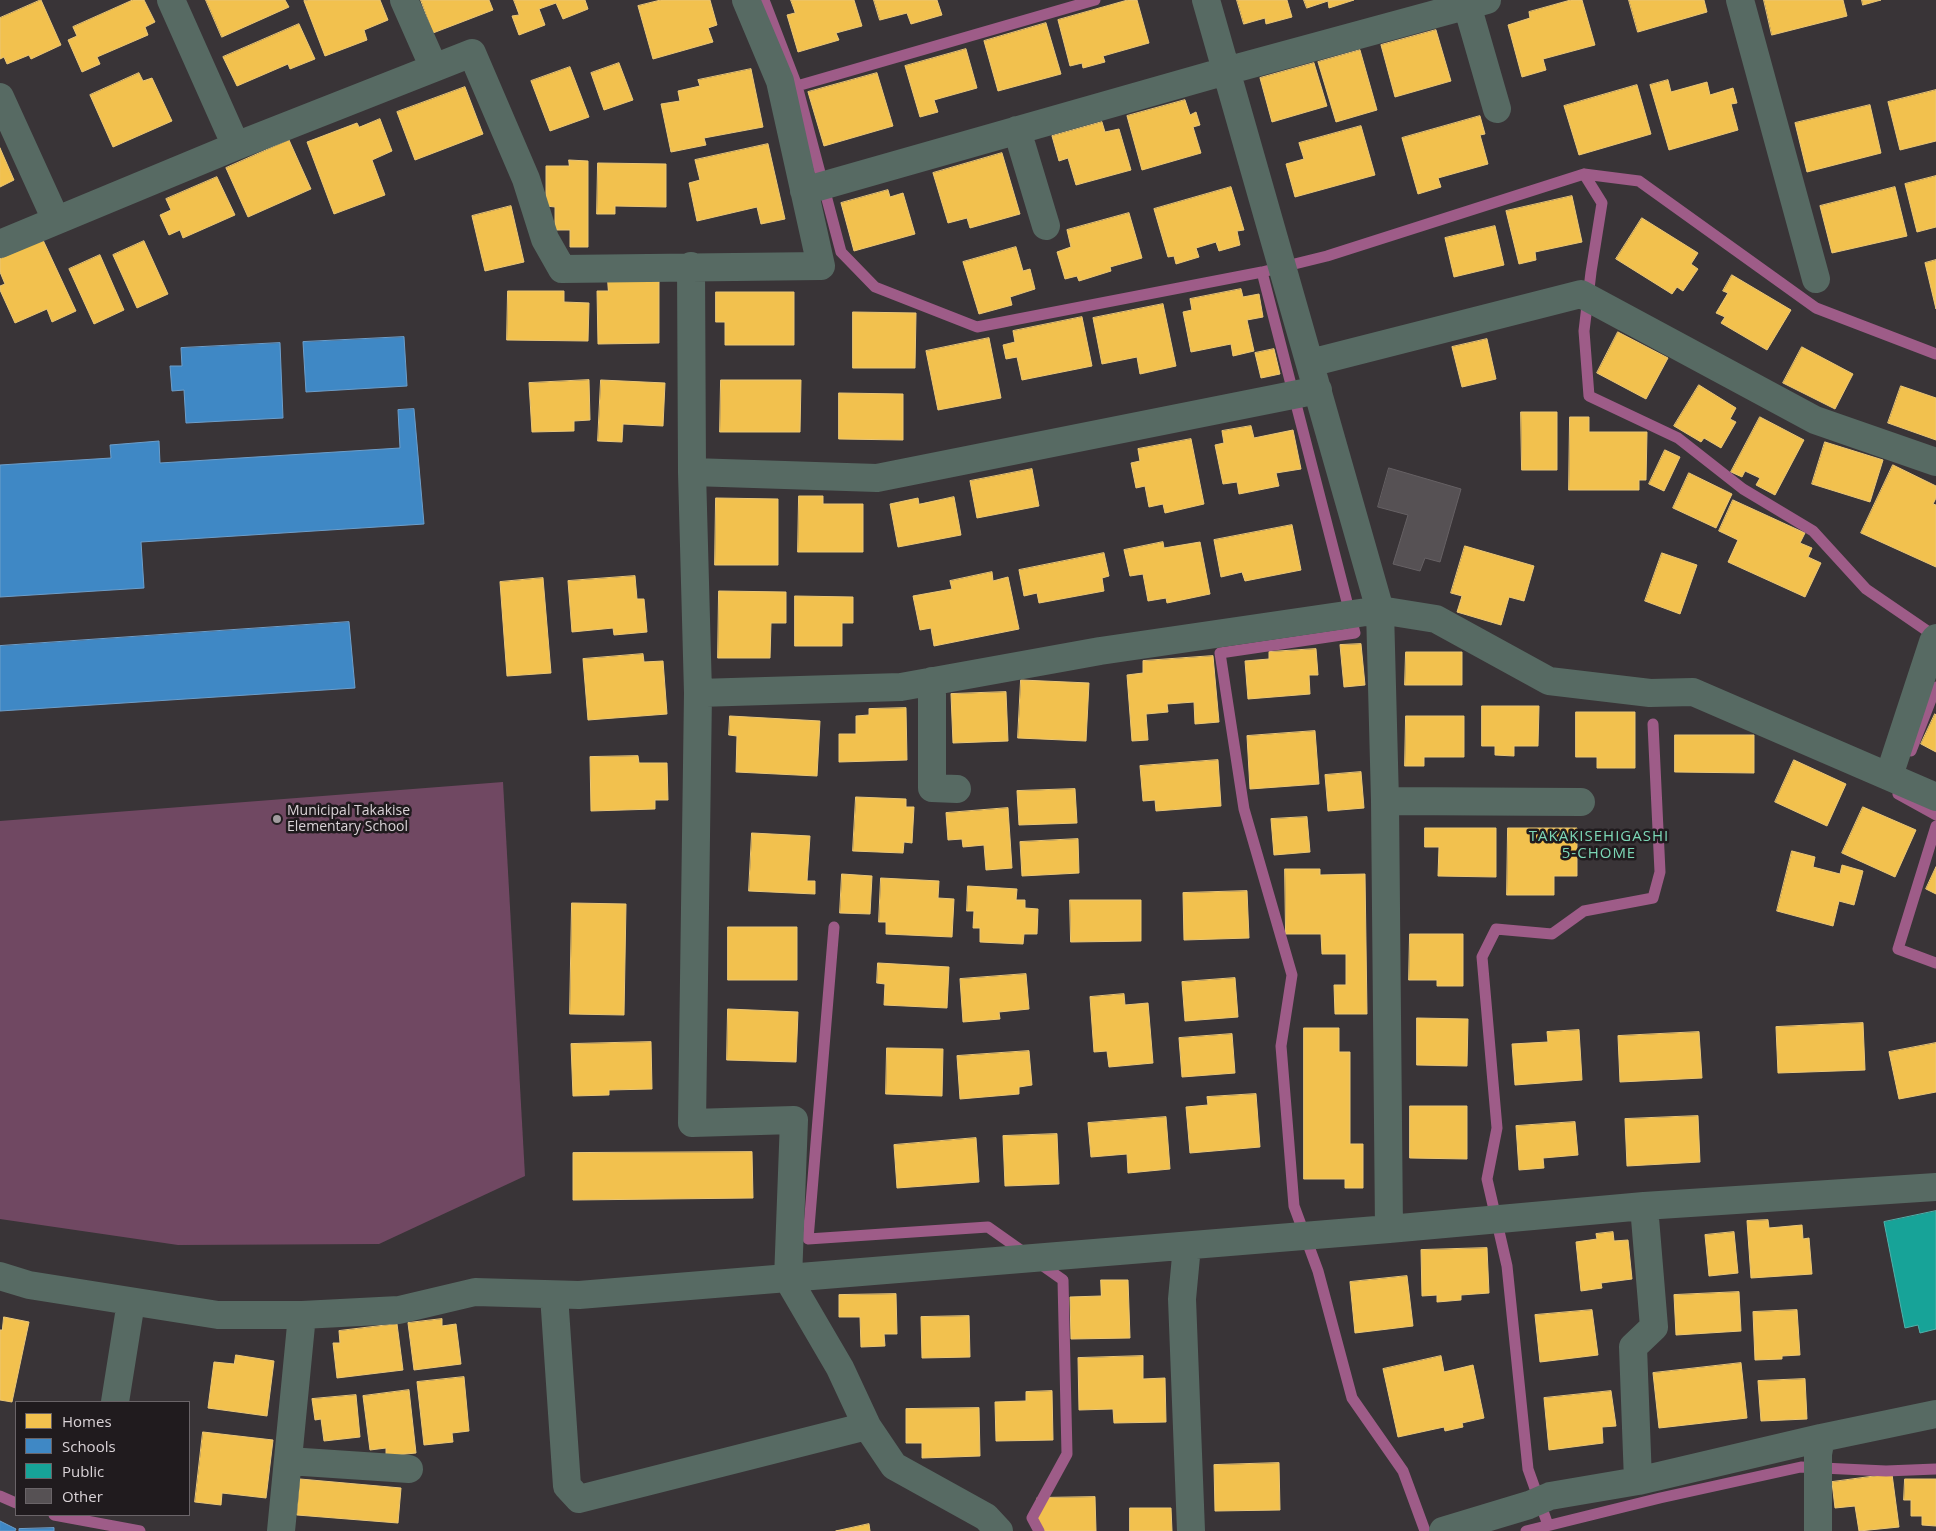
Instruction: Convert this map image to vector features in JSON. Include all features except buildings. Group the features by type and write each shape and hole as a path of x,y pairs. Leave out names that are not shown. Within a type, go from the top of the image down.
{"street":[{"path":"171,0 236,146"},
{"path":"404,0 434,68"},
{"path":"0,244 236,146 472,53 526,179 545,239 562,269 691,266 821,266 818,187 780,81 746,0"},
{"path":"1206,0 1310,363 1300,394 1360,613 1385,800 1389,1229"},
{"path":"1740,0 1816,279"},
{"path":"818,187 1226,71 1477,3 1497,109"},
{"path":"0,97 56,220"},
{"path":"1017,130 1046,226"},
{"path":"691,266 692,472 698,693 692,1123 794,1120 788,1279 840,1368 867,1426 894,1466 986,1516 999,1531"},
{"path":"1310,363 1589,299 1815,420 1936,462"},
{"path":"692,472 877,478 1300,394"},
{"path":"698,693 900,687 1100,650 1360,613 1436,619 1549,681 1650,693 1694,692 1936,797"},
{"path":"1897,779 1934,640"},
{"path":"932,681 932,788 957,789"},
{"path":"1385,800 1581,802"},
{"path":"0,1276 29,1285 218,1315 302,1315 399,1310 475,1292 579,1295 1187,1246 1644,1206 1936,1187"},
{"path":"1638,1481 1633,1347 1654,1328 1644,1206"},
{"path":"1187,1246 1182,1299 1191,1531"},
{"path":"554,1295 567,1486 579,1499 867,1426"},
{"path":"115,1401 131,1302"},
{"path":"281,1531 302,1315"},
{"path":"1443,1531 1540,1500 1638,1481 1819,1456 1936,1414"},
{"path":"1818,1531 1819,1456"},
{"path":"288,1461 409,1469"}],"shaded area":[{"path":"503,782 525,1176 379,1244 178,1245 0,1219 0,821"}],"waterway":[{"path":"764,0 797,86 841,252 875,287 977,327 1262,272 1327,256 1584,174 1639,181 1816,308 1936,354"},
{"path":"797,86 1095,0"},
{"path":"1584,174 1602,203 1584,331 1589,396 1678,438 1743,489 1813,531 1866,589 1936,637"},
{"path":"1262,272 1355,633 1220,653 1244,809 1292,975 1281,1046 1294,1206 1318,1271 1352,1398 1403,1471 1425,1531"},
{"path":"1911,751 1936,687"},
{"path":"1548,1525 1528,1469 1507,1266 1487,1179 1497,1128 1482,957 1496,929 1552,934 1584,911 1653,898 1660,872 1653,724"},
{"path":"1898,794 1936,815"},
{"path":"1936,826 1898,949 1936,963"},
{"path":"834,927 808,1239 988,1227 1063,1280 1067,1454 1032,1518 1039,1531"},
{"path":"1526,1531 1660,1498 1801,1467 1886,1471 1936,1469"},
{"path":"0,1496 15,1503"},
{"path":"59,1516 140,1531"}],"place":[{"name":"Municipal Takakise Elementary School","path":"277,819"}],"district":[{"name":"TAKAKISEHIGASHI 5-CHOME","path":"1599,846"}]}
